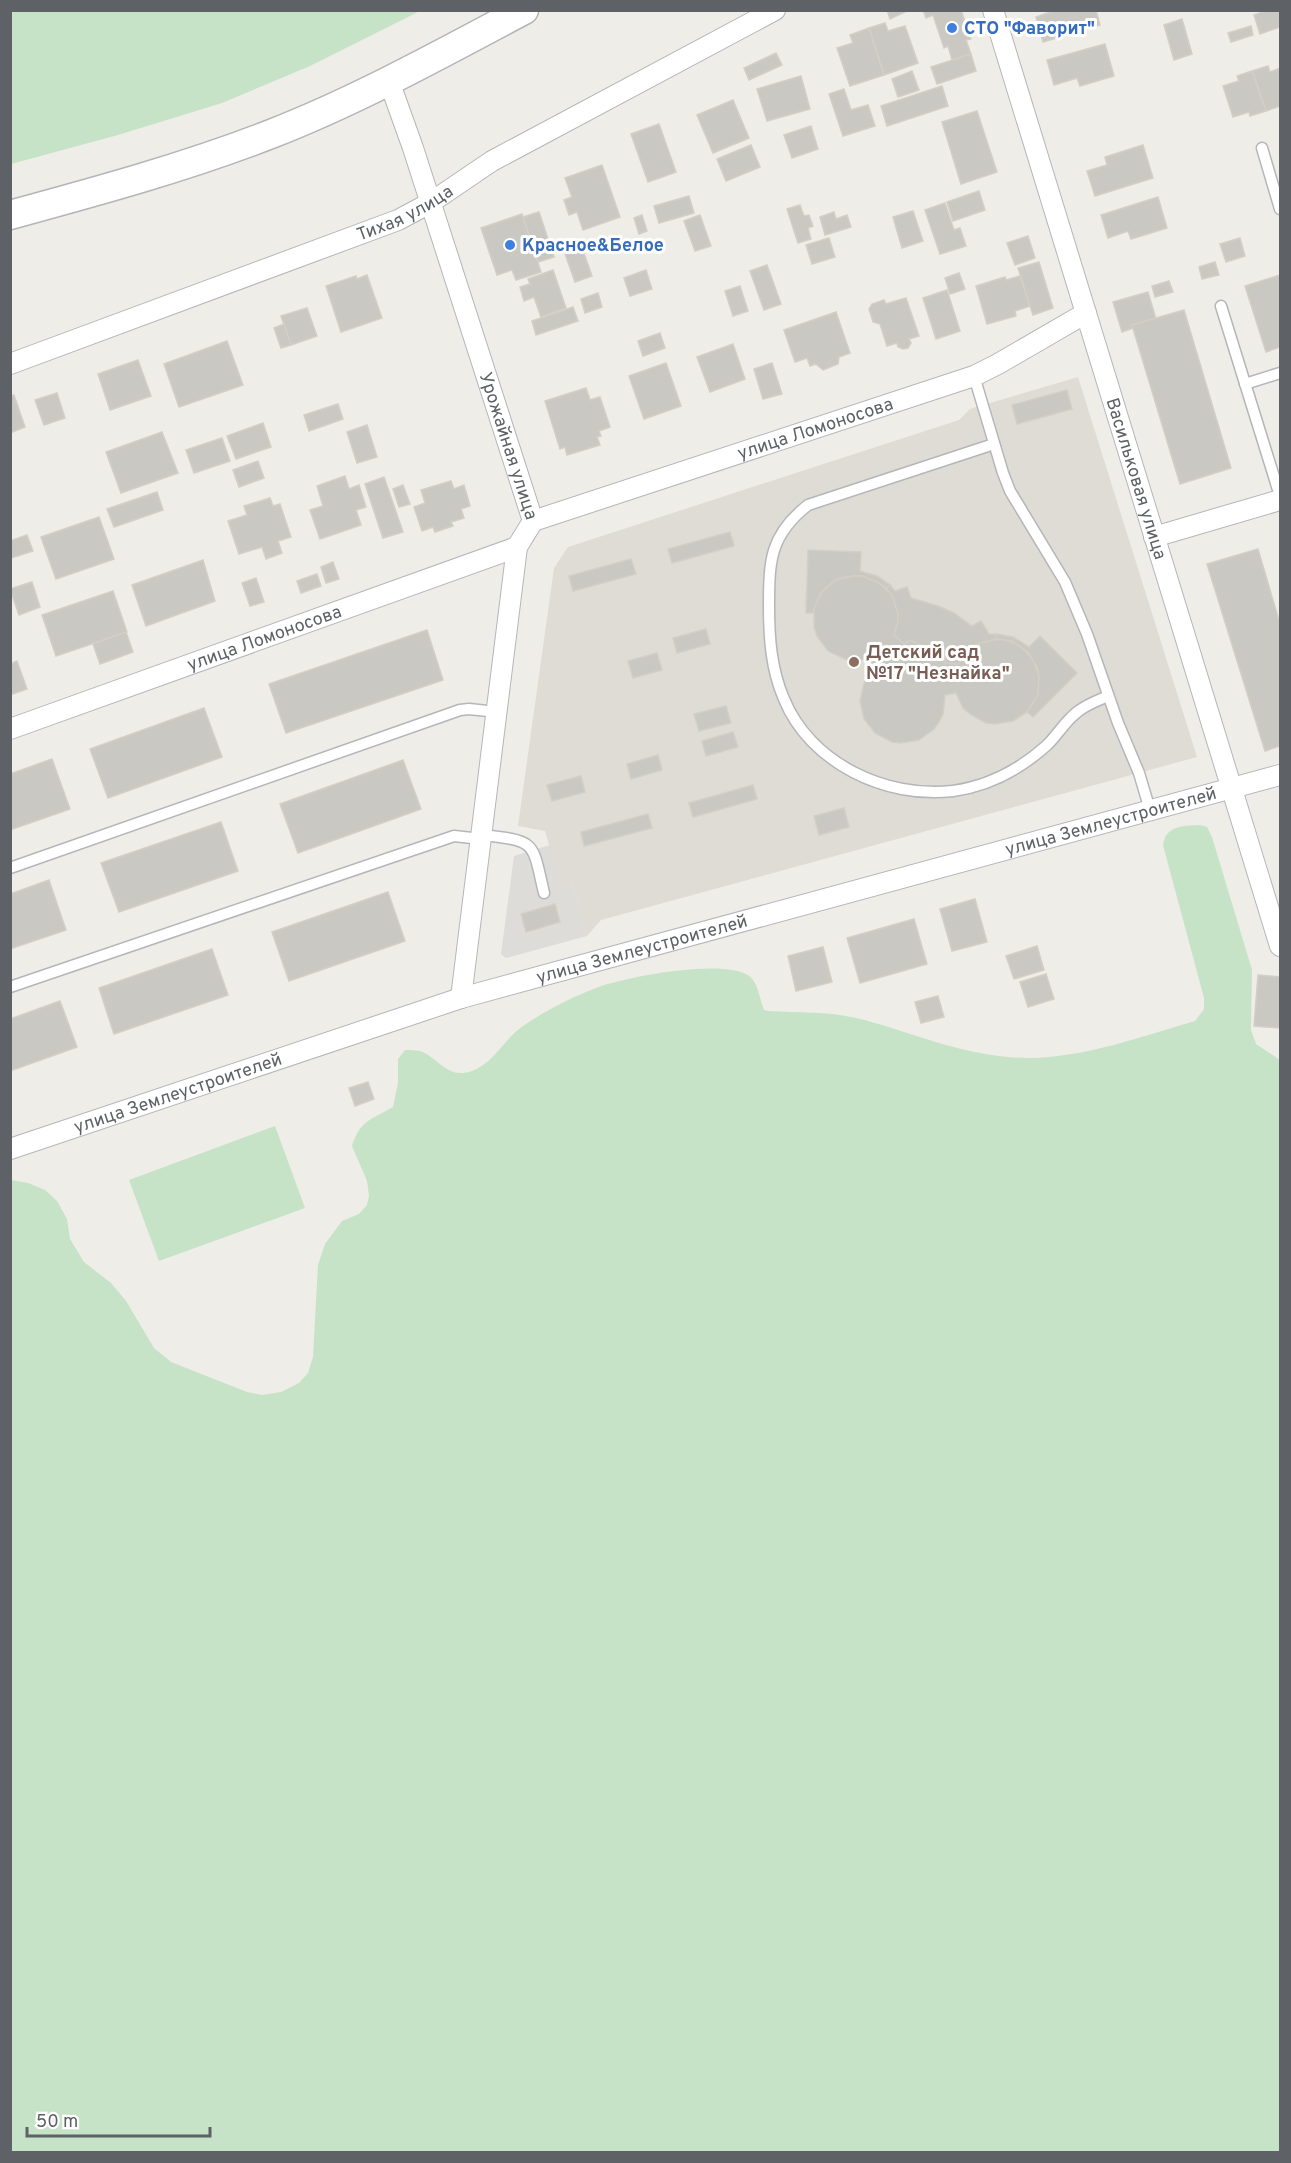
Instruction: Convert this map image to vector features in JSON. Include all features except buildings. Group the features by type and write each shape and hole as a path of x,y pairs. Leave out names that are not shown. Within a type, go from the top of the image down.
{"main road":[{"path":"10,215 137,180 273,133 389,81 524,10"}],"street":[{"name":"Тихая улица","path":"10,364 398,220 430,204 492,161 775,10"},
{"name":"Васильковая улица","path":"993,10 1281,946"},
{"name":"Урожайная улица","path":"389,81 533,521 517,547 462,998"},
{"name":"улица Ломоносова","path":"533,521 974,376 1086,314"},
{"path":"1154,537 1281,498"},
{"name":"улица Ломоносова","path":"10,729 517,547"},
{"name":"улица Землеустроителей","path":"10,1149 462,998 1281,775"}],"lane":[{"path":"1262,148 1281,209"},
{"path":"1221,306 1281,498"},
{"path":"1245,384 1281,373"},
{"path":"974,376 1011,491 1065,582 1139,773 1150,810"},
{"path":"994,444 808,505 792,518 780,534 772,551 769,569 771,653 784,700 794,719 807,736 826,754 852,772 903,790 930,792 953,791 978,786 1023,766 1047,745 1078,710 1108,696"},
{"path":"10,868 460,710 497,712"},
{"path":"10,987 454,836 519,840 530,846 536,856 544,893"}],"shaded area":[{"name":"Детский сад №17 \"Незнайка\"","path":"1078,377 1197,757 601,920 587,936 571,882 561,885 545,831 518,826 554,568 568,547 959,420 970,409"},
{"path":"550,845 561,884 571,882 587,936 506,958 501,954 514,856"}],"green space":[{"path":"11,10 420,11 310,66 222,103 118,135 11,164"},
{"path":"1182,826 1207,827 1212,837 1252,970 1251,1030 1256,1044 1280,1060 1280,2152 11,2152 11,1180 28,1183 45,1190 57,1201 67,1219 70,1239 84,1262 111,1283 126,1301 154,1348 171,1362 247,1392 262,1395 281,1392 299,1383 308,1373 313,1357 318,1265 325,1244 342,1221 359,1214 367,1205 369,1196 367,1181 352,1146 363,1126 372,1118 393,1107 398,1083 398,1059 405,1050 423,1052 445,1068 457,1073 472,1071 493,1057 523,1026 578,996 596,988 629,979 697,969 736,971 749,976 757,987 764,1010 831,1014 856,1018 972,1052 1032,1058 1103,1048 1195,1021 1204,1009 1204,998 1163,845 1165,838 1172,830"},
{"path":"275,1126 305,1208 159,1261 129,1180"}],"place":[{"name":"СТО \"Фаворит\"","path":"952,28"},
{"name":"Красное&Белое","path":"510,245"},
{"name":"Детский сад №17 \"Незнайка\"","path":"854,662"}]}
